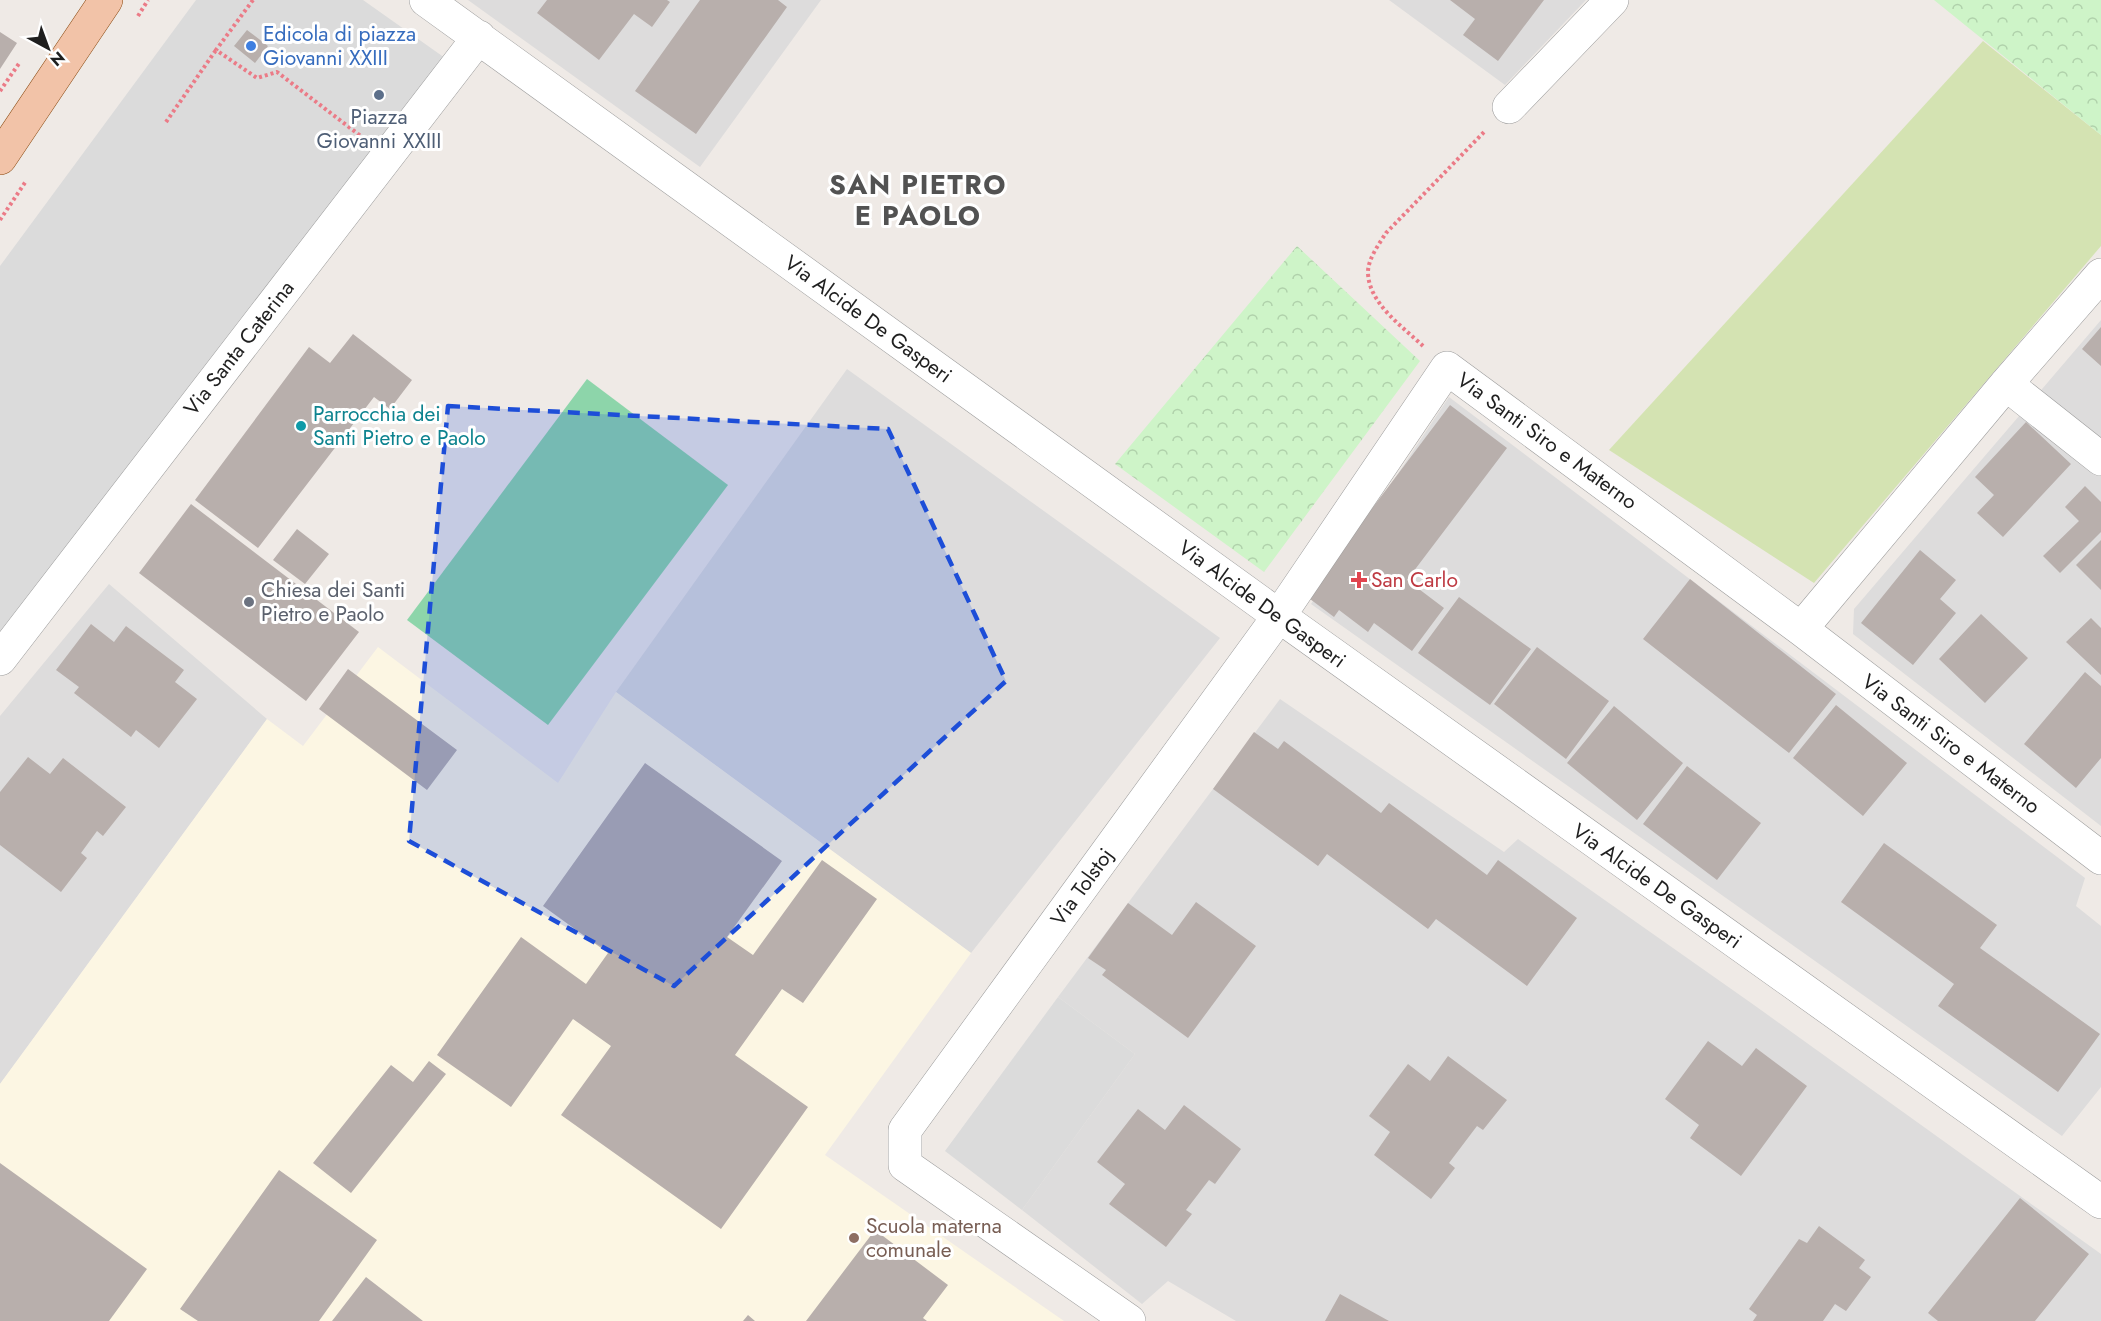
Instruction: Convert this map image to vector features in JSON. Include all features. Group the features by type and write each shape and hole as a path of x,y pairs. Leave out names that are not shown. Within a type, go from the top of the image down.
{"main road":[{"path":"0,158 106,0"}],"street":[{"name":"Via Alcide De Gasperi","path":"426,0 1279,616 2101,1202"},
{"path":"1509,107 1611,0"},
{"name":"Via Santa Caterina","path":"0,659 479,37"},
{"path":"1801,629 2101,275"},
{"name":"Via Santi Siro e Materno","path":"1279,616 1447,368 1801,629 2101,858"},
{"path":"2007,384 2101,459"},
{"name":"Via Tolstoj","path":"1130,1321 905,1165 906,1130 1279,616"}],"path":[{"path":"166,122 253,0"},
{"path":"216,50 257,78 276,72 386,155"},
{"path":"1447,368 1387,313 1372,290 1368,271 1375,252 1386,233 1509,107"}],"highlighted area":[{"path":"448,406 888,429 1006,681 674,986 409,841"}],"shaded area":[{"path":"196,0 363,0 445,58 0,644 0,266"},
{"path":"468,0 821,0 700,167"},
{"path":"1389,0 1586,0 1505,85"},
{"path":"2101,320 2101,826 1853,634 1854,609"},
{"path":"847,369 1220,638 971,953 616,692"},
{"path":"1449,397 2085,878 2076,906 2101,926 2101,1087 2062,1136 1311,604"},
{"path":"109,584 267,719 0,1084 0,716"},
{"path":"378,647 558,783 616,692 971,953 825,1155 1064,1321 0,1321 0,1084 267,719 303,746"},
{"path":"1280,699 1504,852 1518,839 2101,1254 2101,1321 1236,1321 1168,1281 1142,1304 1022,1210 1135,1054 1058,997"},
{"path":"1058,997 1135,1054 1022,1210 945,1151"}],"green space":[{"path":"1934,0 2101,0 2101,135"},
{"path":"1983,41 2101,135 2101,246 1814,583 1609,450"},
{"path":"1297,246 1420,361 1264,572 1115,464"},
{"path":"587,379 728,485 548,725 407,620"}],"building":[{"path":"547,0 667,0 670,2 652,27 634,14 599,60 537,13"},
{"path":"700,0 778,0 787,7 696,134 635,91"},
{"path":"1450,0 1544,0 1498,61 1463,35 1475,19"},
{"name":"Edicola di piazza Giovanni XXIII","path":"247,30 268,46 255,63 234,46"},
{"path":"0,32 17,43 0,69"},
{"path":"2101,327 2101,366 2082,349"},
{"name":"Parrocchia dei Santi Pietro e Paolo","path":"353,334 412,380 390,409 374,397 258,548 195,500 309,347 330,363"},
{"path":"1450,405 1507,448 1407,580 1444,608 1412,651 1374,623 1368,632 1339,610 1334,617 1306,596"},
{"path":"2026,422 2071,464 2003,537 1977,513 1994,495 1975,477"},
{"path":"2085,486 2101,502 2101,532 2060,573 2043,556 2079,521 2065,507"},
{"name":"Chiesa dei Santi Pietro e Paolo","path":"191,504 359,632 306,701 139,573"},
{"path":"297,529 329,554 305,584 273,560"},
{"path":"2101,540 2101,590 2076,565"},
{"path":"1920,550 1956,580 1940,599 1956,613 1913,665 1861,623"},
{"path":"1690,579 1836,694 1789,753 1643,639"},
{"path":"1459,597 1531,649 1490,705 1418,653"},
{"path":"1981,614 2028,658 1985,703 1939,659"},
{"path":"2091,618 2101,628 2101,675 2066,642"},
{"path":"91,624 114,642 126,626 184,670 175,682 197,699 159,748 136,730 131,737 74,693 79,687 56,670"},
{"path":"1537,647 1609,701 1566,759 1494,704"},
{"path":"348,669 457,750 427,790 319,709"},
{"path":"2085,672 2101,686 2101,758 2076,788 2024,744"},
{"path":"1836,705 1907,763 1863,816 1793,758"},
{"path":"1614,706 1683,763 1637,820 1567,763"},
{"path":"1254,732 1278,749 1284,741 1381,813 1389,803 1487,875 1498,860 1577,918 1527,986 1436,919 1428,929 1327,854 1318,866 1213,789"},
{"path":"28,757 50,774 63,758 126,807 103,836 97,831 81,853 87,858 61,892 0,845 0,792"},
{"path":"645,763 782,861 727,937 753,955 822,860 877,899 803,1003 782,989 735,1055 808,1107 721,1229 561,1115 611,1046 573,1019 511,1107 437,1055 521,937 586,984 608,953 543,906"},
{"path":"1687,766 1761,823 1717,880 1643,824"},
{"path":"1884,843 1997,925 1980,948 2100,1034 2058,1092 1938,1006 1954,984 1841,902"},
{"path":"1196,902 1256,946 1188,1038 1102,975 1106,970 1088,958 1128,903 1172,935"},
{"path":"1708,1041 1742,1066 1756,1048 1807,1086 1741,1176 1690,1138 1699,1125 1665,1099"},
{"path":"1448,1056 1507,1100 1483,1130 1477,1126 1449,1163 1455,1168 1431,1199 1374,1155 1390,1132 1369,1116 1408,1064 1430,1081"},
{"path":"429,1061 446,1074 351,1193 313,1163 391,1065 413,1082"},
{"path":"1184,1105 1241,1149 1215,1184 1209,1180 1186,1210 1192,1214 1166,1247 1109,1204 1125,1184 1097,1162 1138,1109 1165,1130"},
{"path":"0,1163 147,1269 109,1321 0,1321"},
{"path":"279,1170 377,1240 319,1321 198,1321 180,1309"},
{"path":"2020,1198 2089,1254 2035,1321 1938,1321 1928,1313"},
{"path":"1819,1226 1865,1260 1859,1268 1871,1277 1846,1311 1835,1304 1823,1321 1753,1321 1757,1315 1749,1309 1799,1239 1807,1243"},
{"path":"875,1230 948,1285 923,1318 927,1321 806,1321"},
{"path":"366,1277 423,1321 332,1321"},
{"path":"1340,1294 1389,1321 1325,1321"},
{"path":"748,1315 755,1321 743,1321"}],"place":[{"name":"Edicola di piazza Giovanni XXIII","path":"251,46"},
{"name":"Piazza Giovanni XXIII","path":"379,95"},
{"name":"Parrocchia dei Santi Pietro e Paolo","path":"301,426"},
{"name":"San Carlo","path":"1359,580"},
{"name":"Chiesa dei Santi Pietro e Paolo","path":"249,602"},
{"name":"Scuola materna comunale","path":"854,1238"}],"district":[{"name":"SAN PIETRO E PAOLO","path":"918,200"}]}
